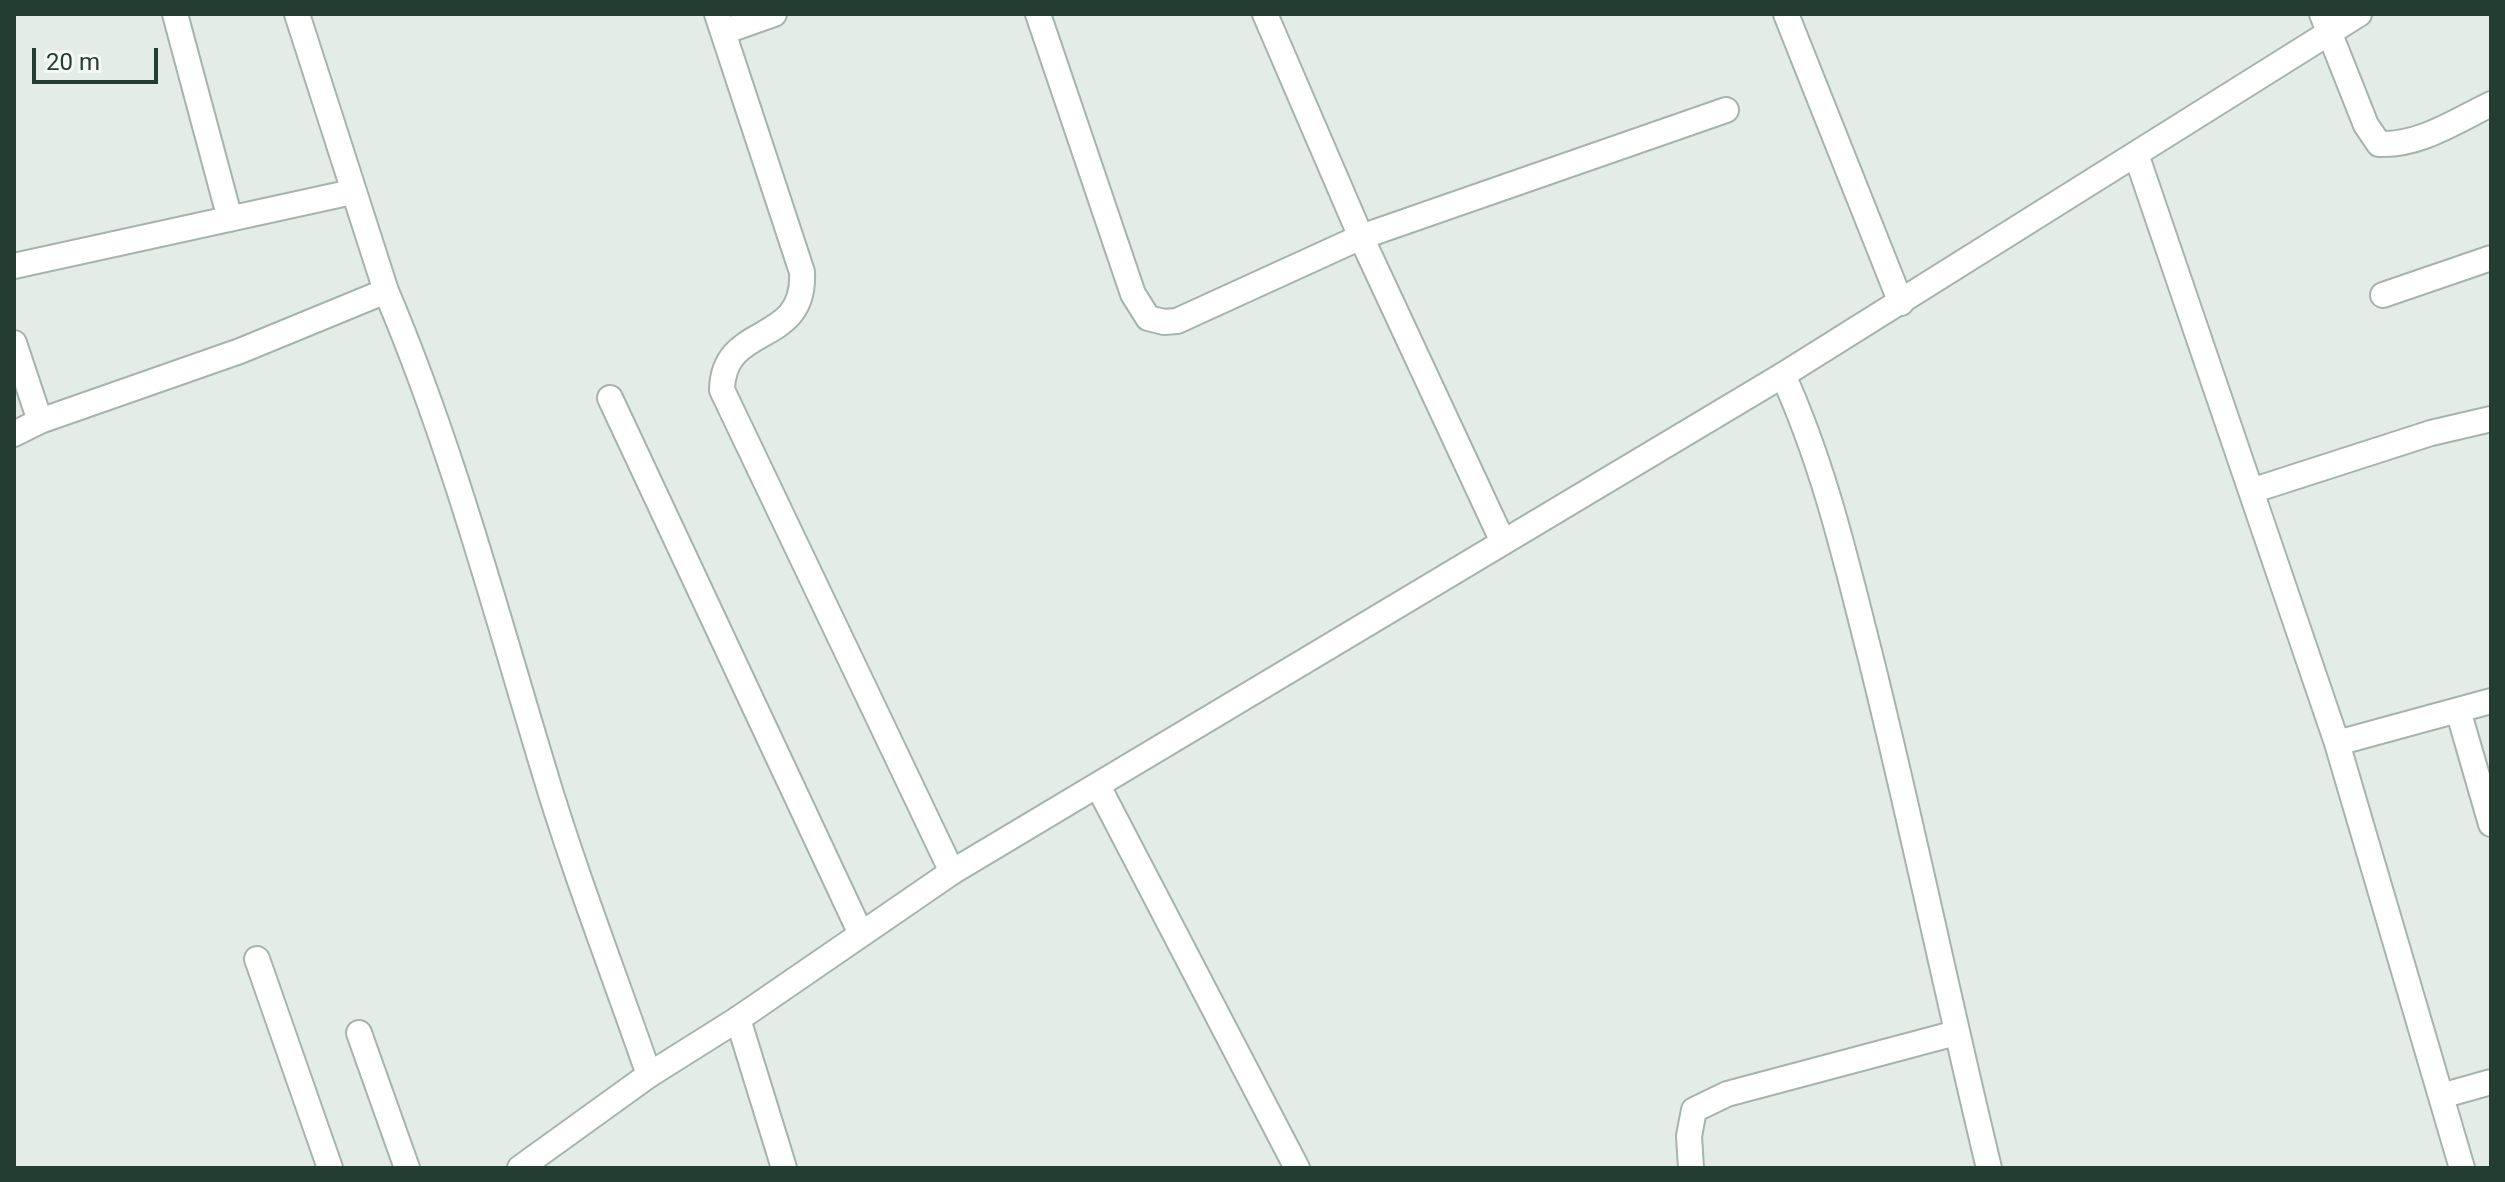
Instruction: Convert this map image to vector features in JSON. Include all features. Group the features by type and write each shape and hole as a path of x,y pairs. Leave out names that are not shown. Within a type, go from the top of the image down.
{"street":[{"path":"175,14 230,219"},
{"path":"297,14 352,192 460,493 556,809 649,1075"},
{"path":"774,14 720,23 802,272 803,294 798,307 783,322 731,354 722,368 722,390 952,872"},
{"path":"1038,14 1133,294 1148,318 1164,322 1177,321 1361,237 1726,110"},
{"path":"1265,14 1361,237 1503,542"},
{"path":"1786,14 1901,303"},
{"path":"520,1168 649,1075 738,1019 952,872 1901,303 2137,157 2326,24 2359,14"},
{"path":"2326,24 2366,125 2379,144 2399,145 2491,104"},
{"path":"2137,157 2337,743 2462,1168"},
{"path":"14,266 352,192"},
{"path":"2383,295 2491,258"},
{"path":"14,434 40,421 240,351 386,291"},
{"path":"14,343 40,421"},
{"path":"1783,375 1812,438 1831,500 1894,752 1989,1168"},
{"path":"610,398 861,934"},
{"path":"2251,491 2431,433 2491,419"},
{"path":"2337,743 2491,701"},
{"path":"2458,710 2491,824"},
{"path":"1098,786 1297,1168"},
{"path":"257,959 330,1168"},
{"path":"738,1019 784,1168"},
{"path":"359,1033 407,1168"},
{"path":"1691,1168 1690,1123 1694,1110 1702,1105 1727,1094 1956,1033"},
{"path":"2441,1096 2491,1082"}]}
